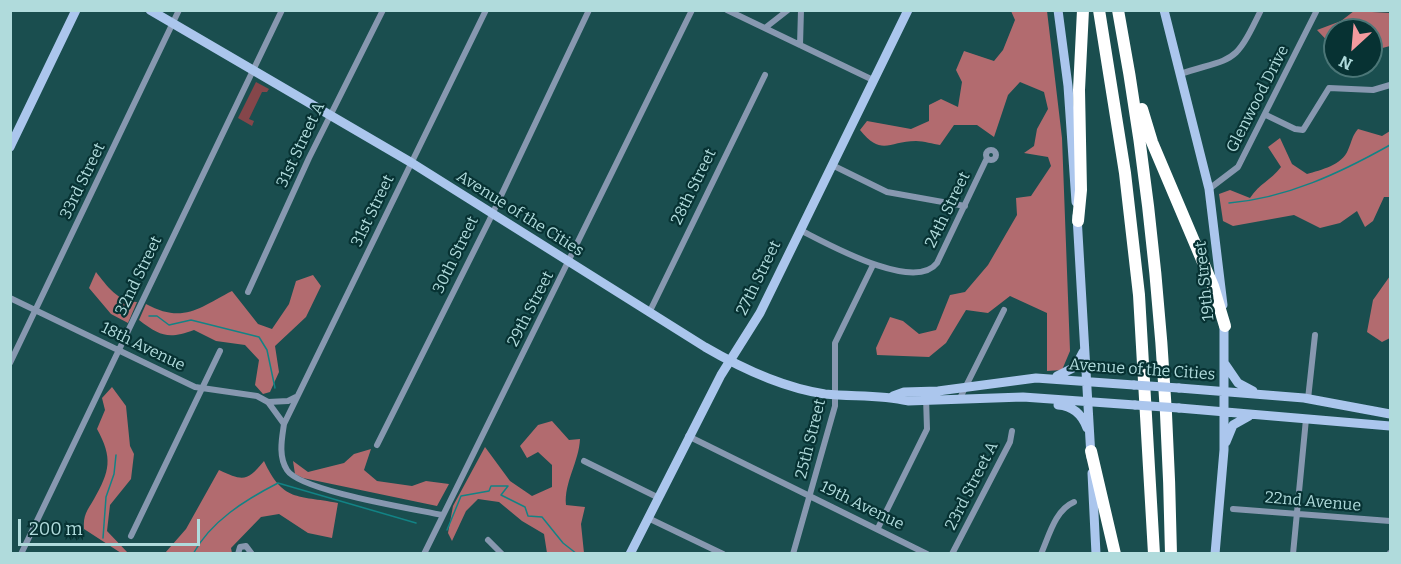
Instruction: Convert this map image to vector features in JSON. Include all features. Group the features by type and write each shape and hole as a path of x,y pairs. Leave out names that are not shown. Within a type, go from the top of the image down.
{"highway":[{"path":"1078,220 1081,190 1079,90 1083,10"},
{"path":"1099,10 1120,141 1139,295 1154,554"},
{"path":"1118,10 1146,183 1160,317 1169,469 1171,554"},
{"path":"1124,40 1152,142 1209,278 1225,326"},
{"path":"1090,446 1115,554"}],"main road":[{"path":"10,147 76,10"},
{"name":"Avenue of the Cities","path":"150,10 412,163 649,313 730,361 795,387 836,395 891,397 904,392 960,398 1023,397 1390,426"},
{"name":"27th Street","path":"630,554 688,436 760,313 908,10"},
{"path":"1059,10 1069,97 1078,220 1096,554"},
{"name":"19th Street","path":"1164,10 1209,189 1225,326 1222,412 1224,450 1215,554"},
{"path":"1045,378 1061,375 1075,367 1084,350"},
{"path":"1224,363 1238,383 1258,393"},
{"name":"Avenue of the Cities","path":"926,396 1010,380 1045,378 1258,393 1308,399 1390,414"},
{"path":"960,398 1066,406 1074,409 1084,421 1090,446"},
{"path":"1224,450 1233,425 1244,417 1258,415"}],"street":[{"name":"33rd Street","path":"10,363 179,10"},
{"name":"32nd Street","path":"21,554 282,10"},
{"name":"31st Street A","path":"249,292 330,116 383,10"},
{"name":"31st Street","path":"284,424 486,10"},
{"name":"30th Street","path":"377,445 492,214 589,10"},
{"name":"29th Street","path":"424,554 692,10"},
{"path":"727,10 873,80"},
{"path":"765,28 788,10"},
{"path":"800,45 801,10"},
{"path":"1180,74 1228,60 1237,54 1261,10"},
{"name":"Glenwood Drive","path":"1209,189 1238,167 1317,10"},
{"name":"28th Street","path":"649,313 765,75"},
{"path":"1266,115 1295,129 1303,129 1329,88 1373,90 1390,85"},
{"name":"24th Street","path":"873,265 919,273 929,271 937,263 987,158"},
{"path":"832,165 887,192 965,206"},
{"path":"800,230 873,265"},
{"name":"25th Street","path":"793,554 811,496 836,395 835,343 873,265"},
{"name":"18th Avenue","path":"10,298 202,389 257,396 268,402 288,401 297,397"},
{"path":"960,398 1004,310"},
{"path":"1308,399 1316,335"},
{"path":"131,536 220,351"},
{"path":"878,528 927,429 926,396"},
{"path":"268,402 284,424 282,456 285,467 298,480 333,491 442,515"},
{"path":"1293,554 1306,419"},
{"name":"23rd Street A","path":"952,554 1010,442 1012,431"},
{"name":"19th Avenue","path":"688,436 927,554"},
{"path":"584,461 657,497"},
{"path":"1041,554 1059,514 1066,505 1074,502"},
{"name":"22nd Avenue","path":"1233,509 1390,522"},
{"path":"648,518 723,554"},
{"path":"488,540 502,554"},
{"path":"238,554 240,548 246,546 252,554"}],"shaded area":[{"path":"1011,11 1047,11 1062,138 1070,351 1062,370 1047,371 1047,313 1010,296 988,313 966,310 946,343 929,357 877,355 876,348 890,317 903,321 919,334 936,330 950,295 965,292 988,265 1017,215 1016,198 1031,196 1051,166 1048,157 1024,153 1034,146 1037,129 1048,109 1044,92 1020,82 1008,95 994,137 977,125 954,125 940,145 916,141 886,146 874,143 860,130 867,121 911,129 929,121 929,105 941,99 958,107 962,82 956,70 964,51 994,61 1003,50 1015,20"},
{"path":"1354,11 1390,13 1390,46 1383,48 1383,18 1345,18"},
{"path":"1323,28 1323,36 1317,30"},
{"path":"256,82 269,89 267,92 262,92 249,119 254,121 252,126 238,118"},
{"path":"1358,129 1382,136 1390,131 1390,197 1384,197 1373,221 1365,227 1357,211 1340,223 1320,228 1294,215 1233,226 1223,221 1219,194 1230,190 1250,198 1281,167 1268,147 1280,138 1292,164 1307,174 1341,160"},
{"path":"96,272 119,296 137,302 128,323 111,314 89,288"},
{"path":"313,275 321,286 306,317 275,346 279,372 270,392 263,394 255,385 259,360 245,345 216,341 194,330 178,335 165,335 139,320 146,304 170,313 181,313 200,308 232,291 258,324 272,329 289,304 296,281"},
{"path":"1390,276 1390,338 1382,342 1367,332 1373,300"},
{"path":"112,387 126,406 130,446 134,454 131,479 110,505 107,531 128,553 121,553 84,529 86,513 99,489 108,464 106,448 97,429 105,410 102,398"},
{"path":"552,421 569,440 580,439 567,488 566,505 585,507 581,524 584,553 547,553 544,534 522,521 499,502 478,499 466,511 452,541 448,533 453,506 485,447 510,481 532,496 552,487 552,465 538,452 527,458 520,446 538,425"},
{"path":"371,449 364,470 377,481 412,486 426,481 449,484 437,506 303,478 295,474 293,461 308,472 344,463 354,454"},
{"path":"264,461 278,484 285,490 302,497 338,503 332,538 308,533 279,514 261,517 231,548 232,553 165,553 186,529 219,470 244,478 253,473"}],"waterway":[{"path":"1229,203 1272,196 1313,183 1390,145"},
{"path":"149,316 157,316 169,325 191,320 259,337 267,350 275,388"},
{"path":"103,538 106,497 114,474 116,455"},
{"path":"193,554 209,531 230,512 278,483 416,523"},
{"path":"447,530 461,496 489,491 491,486 508,486 501,495 525,507 528,516 542,517 563,543 577,554"}]}
